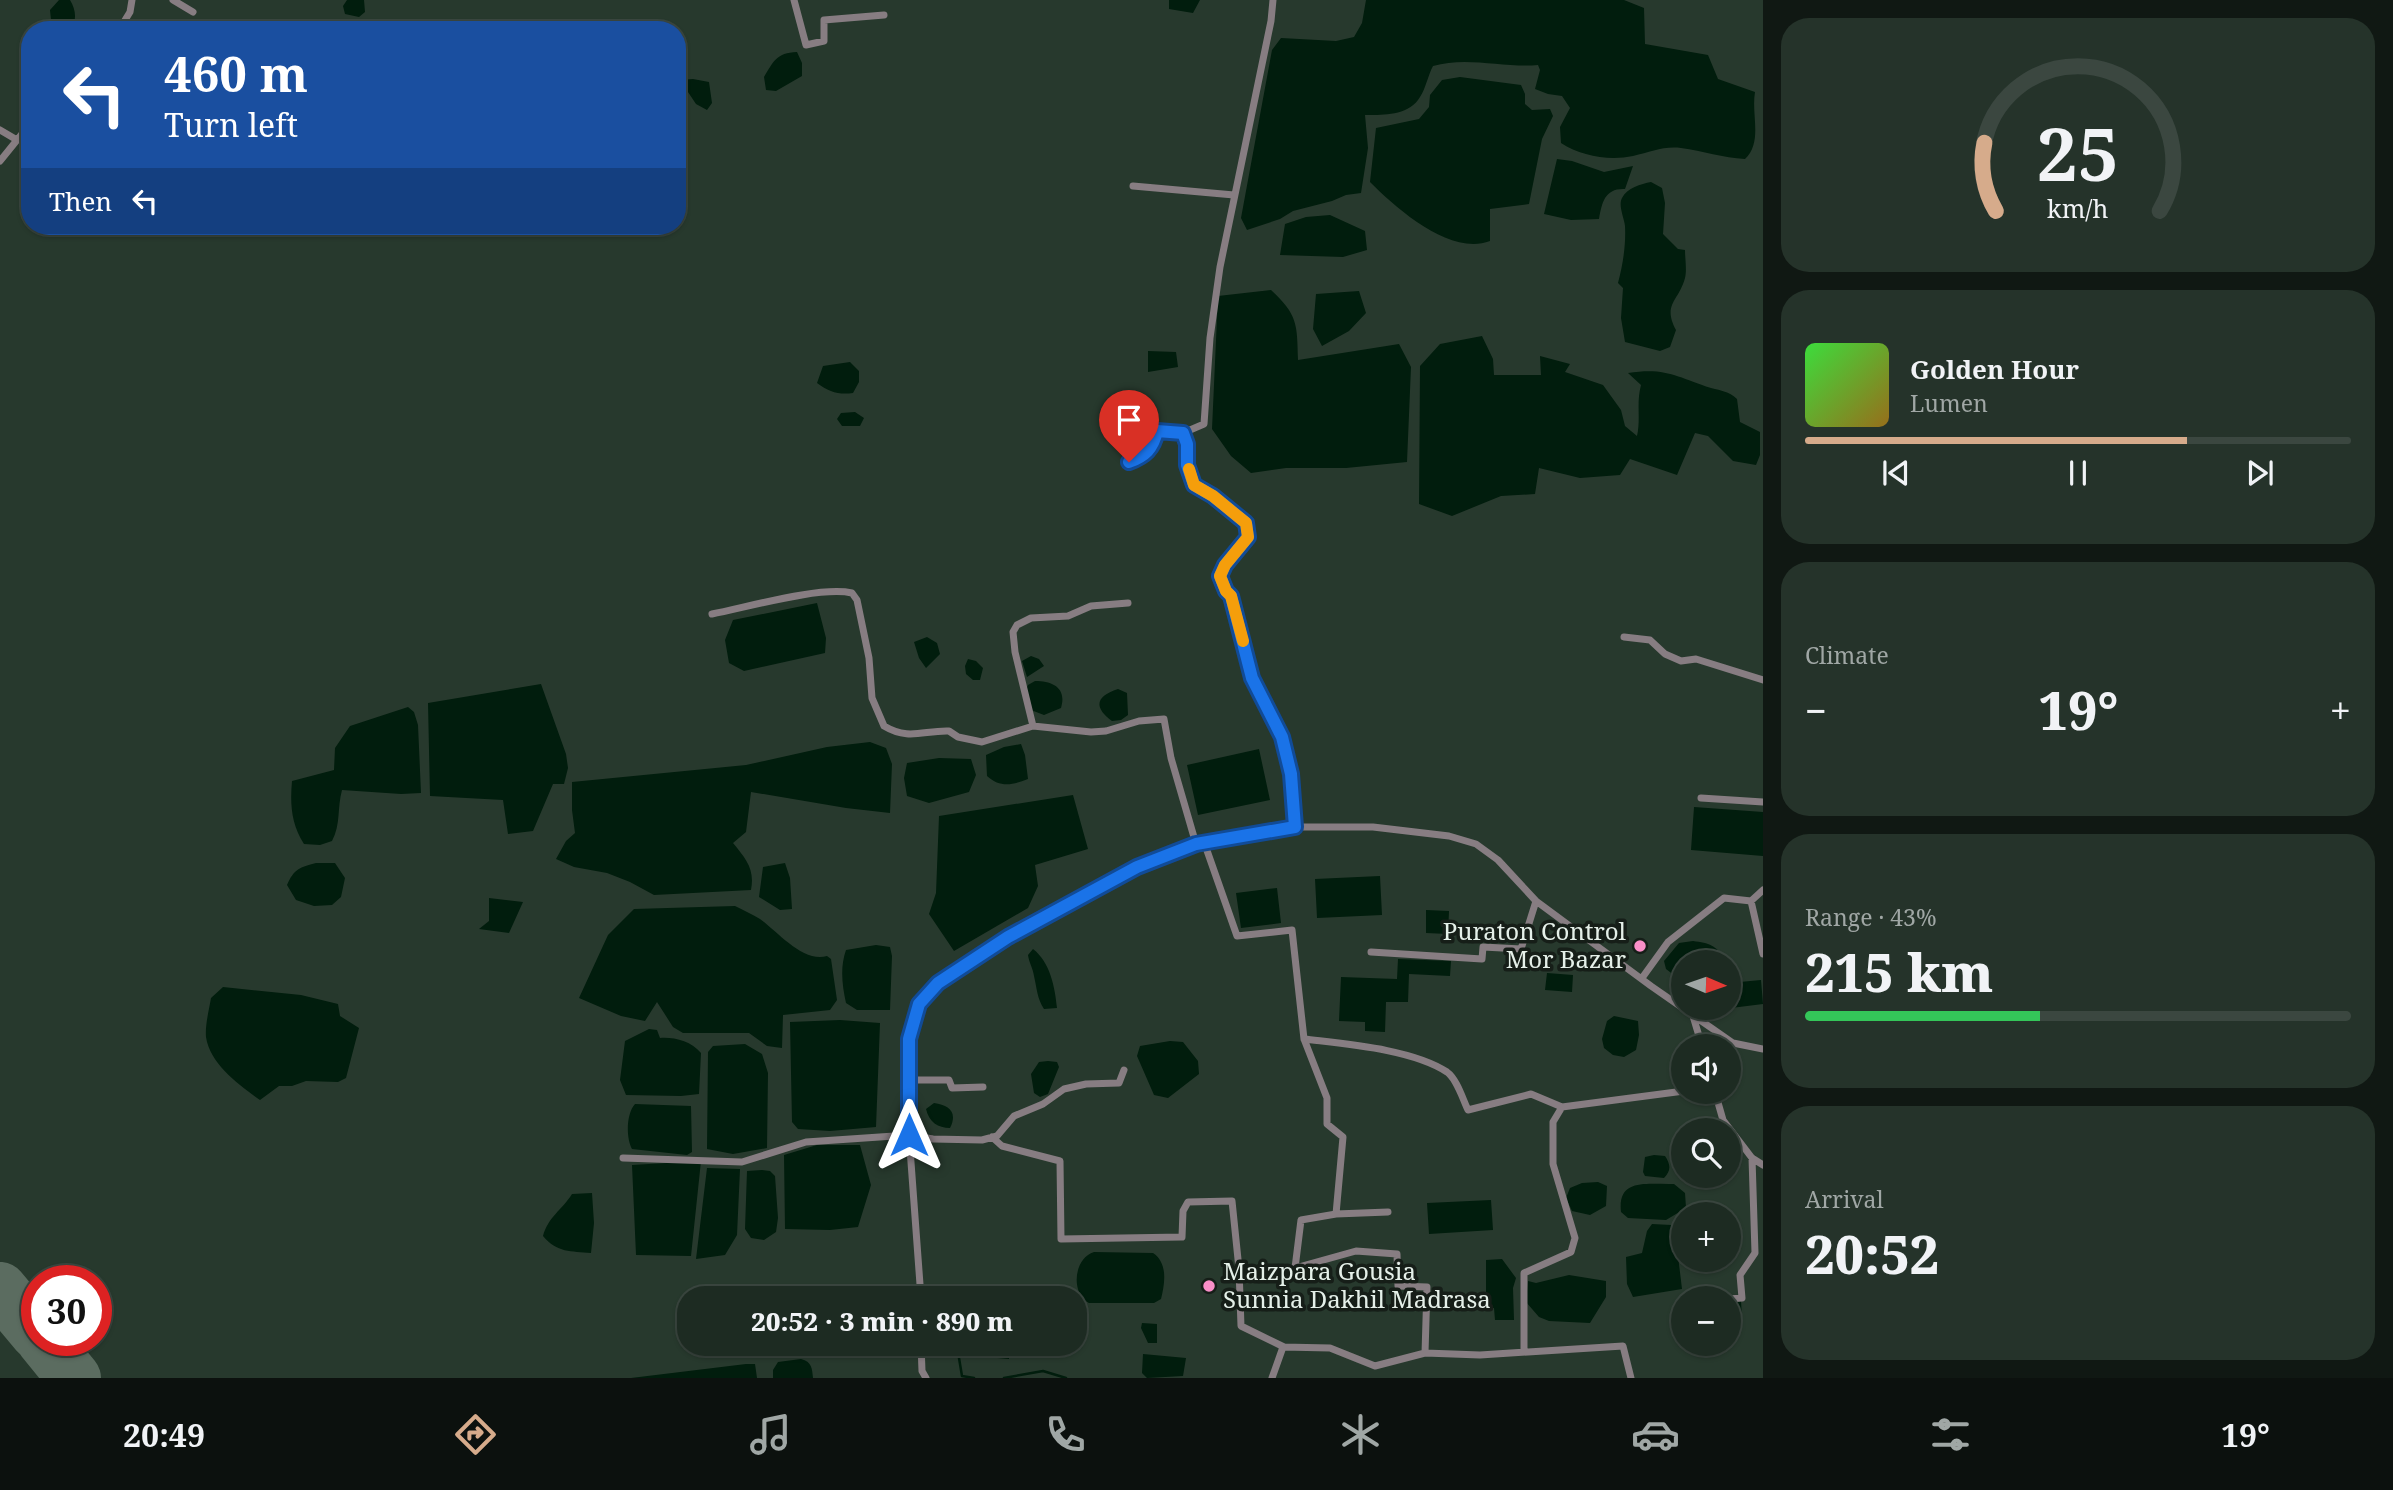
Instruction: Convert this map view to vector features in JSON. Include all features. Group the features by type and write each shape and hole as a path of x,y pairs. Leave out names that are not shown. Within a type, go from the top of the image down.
{"street":[{"path":"124,21 130,12 132,0"},
{"path":"173,0 193,12"},
{"path":"794,0 806,45 824,41 824,20 884,15"},
{"path":"1129,462 1142,458 1154,445 1157,431 1183,433 1203,425 1205,421 1213,314 1220,267 1271,22 1273,0"},
{"path":"0,130 17,141"},
{"path":"0,161 21,136"},
{"path":"1133,186 1234,195"},
{"path":"1183,433 1187,444 1187,465 1194,485 1213,496 1246,523 1248,537 1225,565 1220,576 1231,596 1252,678 1282,737 1291,774 1295,827"},
{"path":"712,614 814,594 844,591 852,593 857,600 869,658 872,698 884,726 912,735 949,731 958,737 982,742 1033,726 1091,732 1164,719 1171,758 1200,843 1237,936 1292,930 1304,1039 1327,1098 1327,1124 1343,1137 1336,1214"},
{"path":"1033,726 1015,652 1013,632 1017,625 1031,618 1068,616 1091,606 1128,603"},
{"path":"1624,637 1650,640 1665,654 1681,661 1696,659 1763,680"},
{"path":"1701,798 1763,802"},
{"path":"920,1286 909,1135 909,1039 919,1004 938,983 962,966 1072,901 1137,867 1200,843 1295,827 1373,827 1449,836 1476,844 1498,860 1536,901 1671,999"},
{"path":"1642,978 1668,942 1724,898 1751,901 1763,890"},
{"path":"1371,952 1482,959 1483,947 1521,949 1536,901"},
{"path":"1751,901 1763,954"},
{"path":"1700,1020 1734,1043 1763,1049"},
{"path":"1304,1039 1373,1048 1412,1058 1449,1073 1468,1110 1531,1094 1562,1107 1671,1093"},
{"path":"623,1158 742,1161 806,1142 909,1135 933,1139 982,1140 997,1136 1014,1116 1042,1104 1064,1089 1086,1084 1119,1083 1124,1070"},
{"path":"909,1080 949,1080 952,1088 983,1087"},
{"path":"1718,1104 1723,1120 1752,1158 1763,1165"},
{"path":"1524,1352 1524,1273 1571,1252 1575,1238 1553,1164 1553,1122 1562,1107"},
{"path":"992,1137 1002,1146 1060,1161 1061,1238 1182,1237 1183,1211 1188,1202 1232,1201 1241,1326 1284,1347 1330,1348 1375,1366 1425,1353 1480,1355 1623,1346 1631,1378"},
{"path":"1741,1286 1740,1275 1755,1253 1752,1158"},
{"path":"1295,1268 1301,1220 1336,1214 1388,1212"},
{"path":"1239,1269 1295,1268 1356,1251 1397,1254 1398,1286 1427,1287 1425,1353"},
{"path":"1272,1378 1284,1347"},
{"path":"921,1356 922,1371 926,1378"}],"shaded area":[{"path":"59,0 70,0 74,7 74,21 52,21 50,10"},
{"path":"347,0 364,0 365,12 359,17 345,14 343,6"},
{"path":"1169,0 1200,0 1193,13 1169,9"},
{"path":"1366,0 1624,0 1644,8 1645,44 1708,55 1718,79 1755,92 1754,145 1745,159 1675,148 1624,157 1605,158 1586,154 1561,143 1560,127 1570,108 1562,96 1535,89 1540,70 1538,65 1446,63 1433,66 1422,93 1409,108 1395,113 1365,115 1368,148 1361,193 1293,211 1280,219 1247,230 1241,218 1272,50 1281,38 1336,41 1354,37 1362,23"},
{"path":"797,52 802,63 802,76 776,91 766,90 764,77 773,62 784,54"},
{"path":"1460,77 1521,85 1525,104 1532,110 1550,109 1553,116 1542,139 1529,204 1490,209 1490,241 1474,244 1458,242 1425,227 1370,182 1376,128 1419,119 1429,107 1430,95 1442,80"},
{"path":"686,80 709,82 712,103 707,110 696,104 686,89"},
{"path":"1557,159 1604,172 1633,166 1625,189 1613,191 1606,197 1599,219 1571,220 1544,214"},
{"path":"1651,182 1662,188 1665,203 1663,234 1678,249 1685,250 1686,268 1682,286 1671,308 1676,330 1670,347 1660,351 1625,342 1621,318 1623,288 1618,283 1625,240 1621,201 1631,189"},
{"path":"1330,215 1365,231 1367,250 1343,257 1280,255 1285,224 1306,217"},
{"path":"1271,290 1286,306 1294,321 1298,360 1399,344 1411,367 1407,462 1346,468 1286,468 1251,473 1231,456 1212,429 1218,296"},
{"path":"1359,291 1366,313 1349,331 1322,346 1313,329 1316,294"},
{"path":"1482,336 1493,359 1494,375 1541,375 1540,356 1570,364 1565,372 1603,385 1621,410 1625,426 1637,436 1641,385 1628,373 1662,372 1728,393 1737,399 1740,422 1760,432 1760,455 1756,465 1733,461 1708,436 1695,433 1677,475 1630,459 1620,475 1580,478 1539,468 1535,494 1501,496 1452,516 1419,504 1420,366 1440,344"},
{"path":"1148,351 1176,352 1178,367 1148,372"},
{"path":"850,362 859,371 859,382 853,393 834,392 817,383 823,366"},
{"path":"855,412 864,418 860,426 842,426 837,419 841,413"},
{"path":"817,603 826,638 825,653 744,671 729,663 725,640 733,620"},
{"path":"927,637 937,643 940,654 926,668 919,658 914,642"},
{"path":"1031,656 1039,659 1044,666 1027,677 1022,661"},
{"path":"968,659 976,661 983,668 980,680 973,680 966,674"},
{"path":"1035,681 1048,682 1057,687 1062,695 1061,708 1044,715 1031,710 1026,690 1028,685"},
{"path":"541,684 566,754 568,768 564,784 553,784 533,831 508,834 503,800 430,796 428,703"},
{"path":"1118,689 1127,693 1128,715 1121,720 1112,721 1102,711 1100,702 1105,695"},
{"path":"408,707 414,712 418,725 421,793 342,790 337,828 332,841 320,845 304,844 292,814 292,781 334,770 335,748 350,726"},
{"path":"870,742 886,748 892,764 890,813 751,792 746,832 733,843 750,870 751,890 654,895 607,873 574,867 556,859 566,841 575,833 572,782 746,765 827,747"},
{"path":"1021,744 1028,779 1007,784 987,776 986,755 1004,747"},
{"path":"1259,749 1270,800 1198,815 1187,765"},
{"path":"939,758 971,759 976,775 969,792 929,803 907,796 904,778 907,763"},
{"path":"1073,795 1088,849 1035,865 1038,886 1028,908 954,951 929,914 936,893 939,816"},
{"path":"1694,807 1763,812 1763,856 1691,850"},
{"path":"316,863 335,863 345,878 341,897 332,905 314,906 296,900 287,885 298,870"},
{"path":"785,863 790,878 792,909 780,910 759,897 763,867"},
{"path":"1380,876 1382,915 1317,918 1315,879"},
{"path":"1277,888 1281,923 1241,928 1236,893"},
{"path":"489,898 523,902 509,933 479,929 489,921"},
{"path":"735,906 760,919 800,951 831,959 837,1000 830,1010 783,1015 782,1048 767,1046 749,1033 683,1033 673,1027 657,1002 645,1021 621,1016 579,998 608,935 634,909"},
{"path":"1426,910 1449,911 1448,934 1426,933"},
{"path":"1679,943 1704,943 1717,950 1673,950"},
{"path":"876,945 890,947 892,956 890,1010 857,1010 846,1003 842,976 844,956 846,950"},
{"path":"1033,949 1048,968 1057,1008 1044,1009 1040,1001 1028,955"},
{"path":"1671,953 1671,973 1666,969 1664,961"},
{"path":"1398,959 1451,961 1450,976 1409,974 1408,1002 1386,1002 1385,1032 1365,1031 1365,1022 1339,1021 1341,977 1397,979"},
{"path":"1547,973 1573,975 1572,992 1545,990"},
{"path":"1761,980 1763,1004 1741,1007 1741,982"},
{"path":"223,987 301,995 338,1004 340,1016 359,1028 346,1078 338,1082 306,1081 292,1086 279,1086 260,1100 219,1065 209,1047 206,1028 211,998"},
{"path":"1614,1016 1638,1021 1636,1050 1624,1057 1613,1055 1604,1048 1602,1039 1607,1021"},
{"path":"840,1020 880,1023 876,1127 830,1131 798,1129 792,1122 790,1022"},
{"path":"649,1029 657,1030 660,1038 687,1043 701,1053 699,1094 626,1095 620,1080 625,1041"},
{"path":"1170,1041 1183,1042 1198,1061 1199,1074 1168,1098 1154,1095 1137,1056 1140,1046"},
{"path":"745,1044 762,1054 768,1073 767,1148 733,1154 707,1149 708,1052 713,1046"},
{"path":"1039,1062 1057,1062 1059,1067 1048,1094 1040,1097 1034,1093 1031,1074"},
{"path":"934,1103 951,1110 953,1118 950,1128 938,1125 929,1117 926,1109"},
{"path":"635,1104 691,1106 692,1152 687,1155 632,1149 628,1126"},
{"path":"817,1145 860,1145 871,1185 858,1227 830,1230 785,1229 784,1155"},
{"path":"1665,1156 1668,1162 1669,1170 1664,1178 1645,1176 1643,1172 1645,1157"},
{"path":"701,1161 691,1256 636,1255 632,1165"},
{"path":"707,1168 740,1169 737,1235 725,1255 696,1259"},
{"path":"747,1171 770,1171 775,1176 778,1218 776,1232 764,1240 751,1238 745,1229"},
{"path":"1598,1182 1607,1186 1606,1206 1590,1215 1572,1211 1566,1198 1570,1188 1582,1183"},
{"path":"1645,1184 1671,1184 1671,1188 1679,1188 1685,1193 1686,1202 1671,1202 1671,1217 1666,1220 1628,1218 1621,1212 1624,1193 1629,1188"},
{"path":"592,1193 594,1223 591,1253 565,1250 548,1242 543,1236 545,1229 572,1194"},
{"path":"1491,1200 1493,1230 1429,1234 1427,1203"},
{"path":"1652,1224 1671,1225 1671,1272 1680,1272 1682,1286 1671,1286 1671,1291 1633,1297 1627,1284 1626,1257 1642,1253 1647,1231"},
{"path":"1094,1252 1153,1253 1163,1268 1161,1299 1154,1303 1089,1303 1087,1286 1077,1284 1079,1268 1087,1256"},
{"path":"1502,1259 1516,1278 1513,1288 1514,1320 1495,1320 1494,1308 1486,1308 1486,1260"},
{"path":"1569,1275 1606,1281 1606,1297 1590,1323 1549,1321 1539,1317 1526,1302 1528,1281 1536,1283"},
{"path":"1142,1323 1157,1324 1157,1343 1148,1343 1141,1328"},
{"path":"1143,1354 1186,1358 1183,1376 1147,1378 1142,1373"},
{"path":"1009,1356 1009,1359 986,1357"},
{"path":"801,1359 811,1366 813,1378 773,1378 773,1370 778,1362"},
{"path":"755,1364 757,1378 631,1378"}],"waterway":[{"path":"959,1356 962,1376 974,1378"},
{"path":"1004,1378 1043,1371 1066,1378"}],"runway":[{"path":"0,1289 21,1314"},
{"path":"56,1356 74,1378"}],"slow traffic":[{"path":"1189,469 1194,485 1213,496 1246,523 1248,537 1225,565 1220,576 1231,596 1243,641"}],"place":[{"name":"Puraton Control Mor Bazar","path":"1640,946"},
{"name":"Maizpara Gousia Sunnia Dakhil Madrasa","path":"1209,1286"}],"route":[{"path":"909,1135 909,1039 919,1004 938,983 1008,937 1137,867 1196,844 1295,827 1291,774 1282,737 1252,678 1231,596 1220,576 1225,565 1248,537 1246,523 1213,496 1194,485 1187,465 1187,444 1183,433 1157,431 1154,445 1142,458 1129,462"}]}
